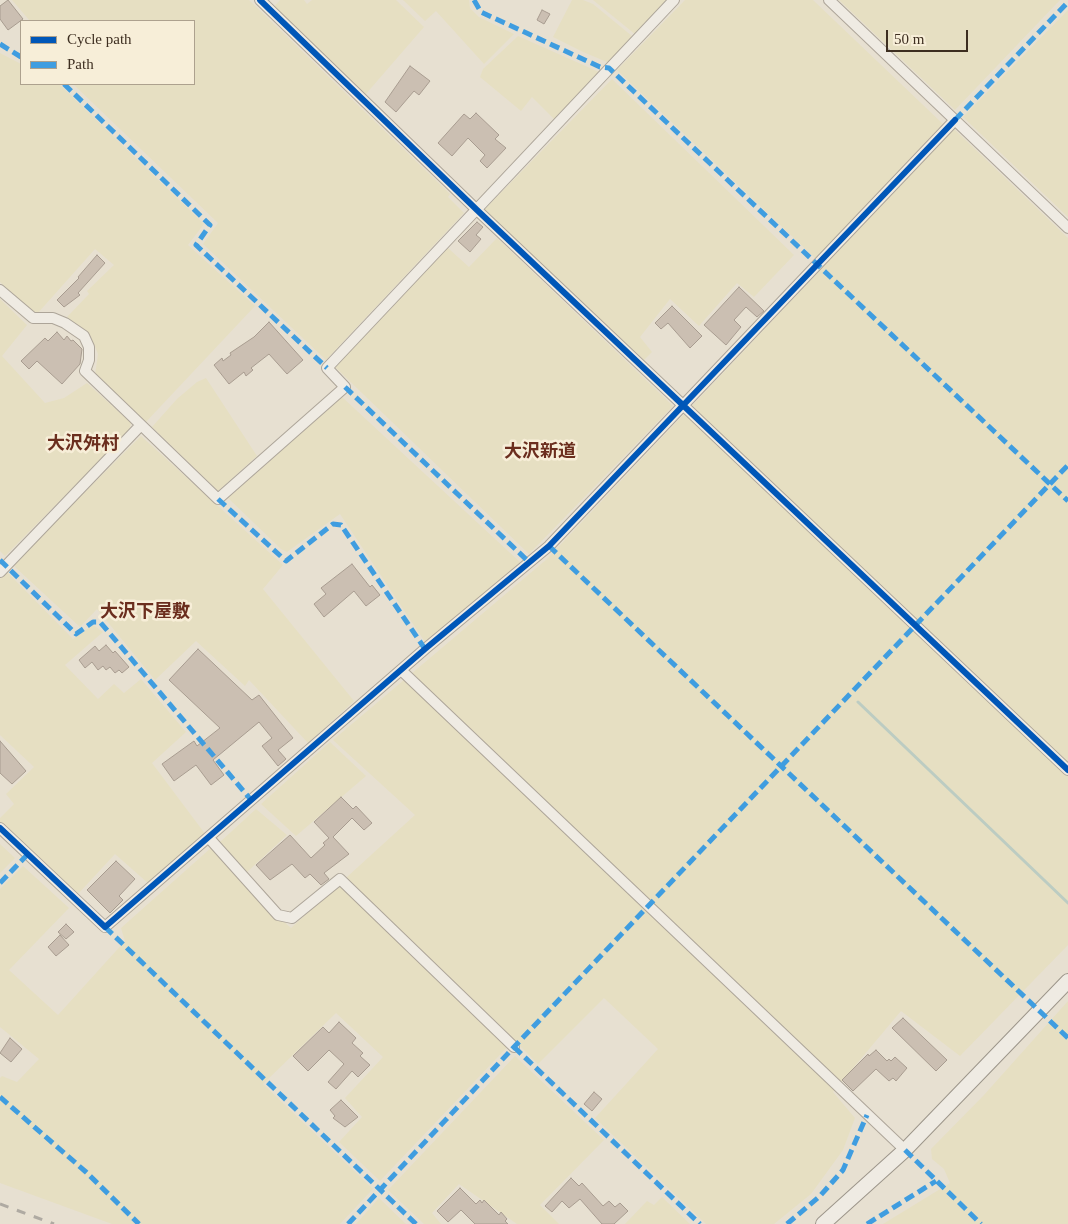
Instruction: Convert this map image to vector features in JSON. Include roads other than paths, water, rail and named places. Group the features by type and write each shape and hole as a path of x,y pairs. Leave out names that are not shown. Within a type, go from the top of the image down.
{"street":[{"path":"260,0 477,210 683,403 1068,770"},
{"path":"0,290 33,318 52,318 66,323 84,336 89,348 89,360 85,371 218,499 345,387 328,368 674,0"},
{"path":"829,0 1068,228"},
{"path":"0,828 105,928 402,670 549,546 683,403 955,120"},
{"path":"0,572 141,425"},
{"path":"402,670 905,1150"},
{"path":"209,838 278,915 292,918 340,880 514,1047"},
{"path":"823,1224 905,1150 1068,981"}],"waterway":[{"path":"858,702 1068,903"}],"railway":[{"path":"0,1204 54,1224"}],"district":[{"name":"大沢舛村","path":"83,444"},
{"name":"大沢新道","path":"540,452"},
{"name":"大沢下屋敷","path":"145,612"}]}
